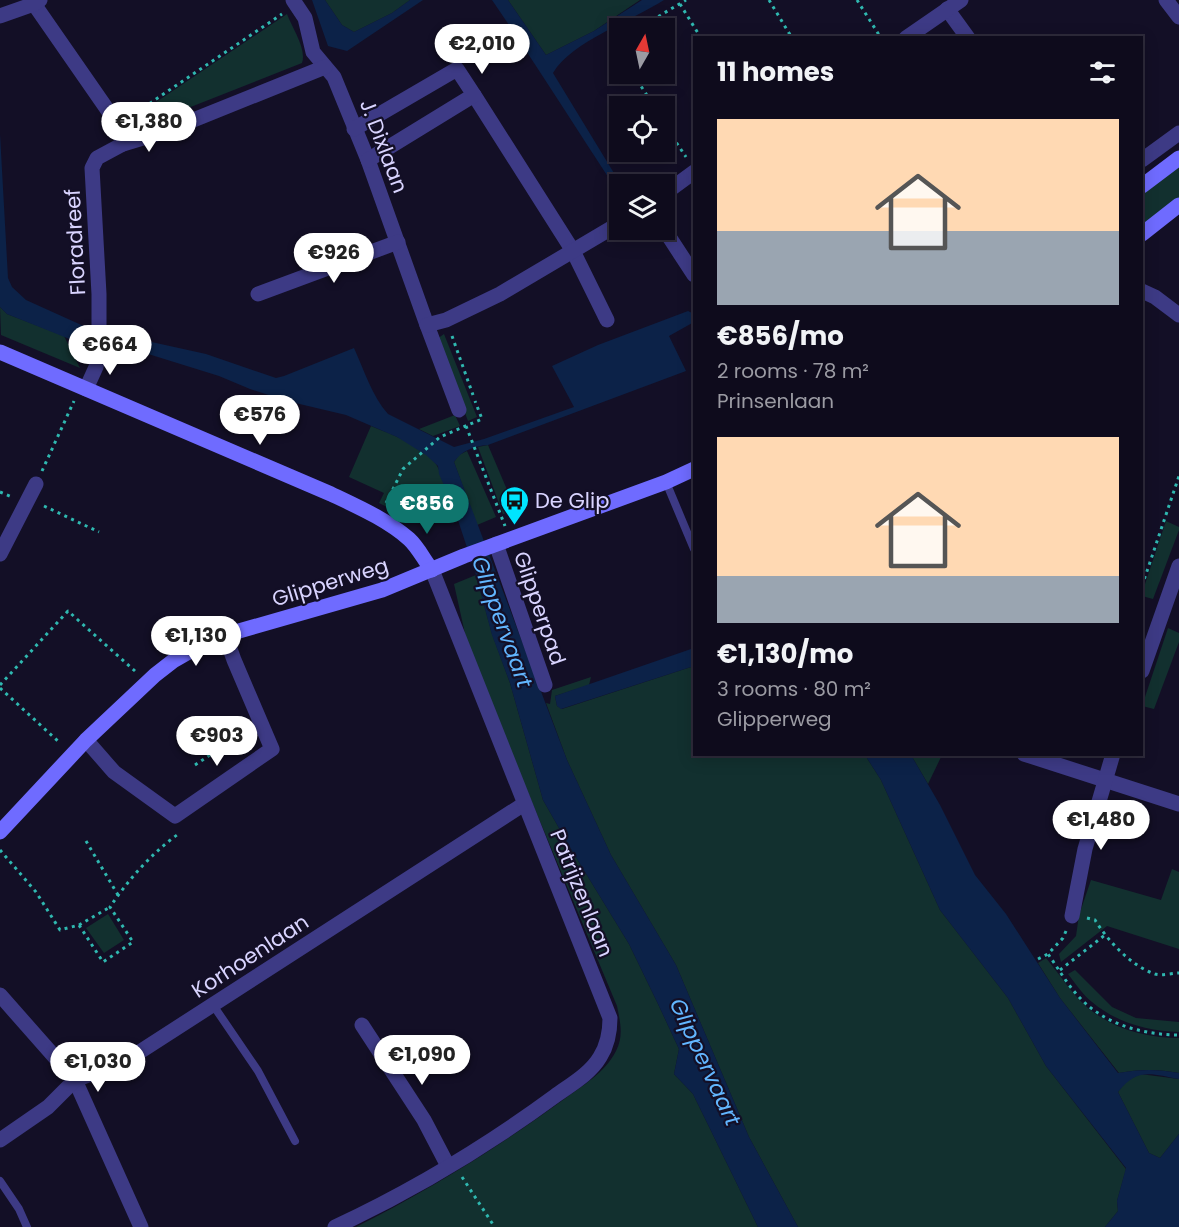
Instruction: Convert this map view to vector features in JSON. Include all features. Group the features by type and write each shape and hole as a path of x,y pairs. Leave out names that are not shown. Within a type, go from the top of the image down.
{"street":[{"path":"909,36 961,0"},
{"path":"1166,0 1179,17"},
{"path":"0,16 37,2 118,125 123,144"},
{"name":"J. Dixlaan","path":"295,2 305,18 313,52 334,77 368,160 459,410"},
{"path":"947,9 967,36"},
{"name":"Floradreef","path":"86,389 96,367 99,352 92,168 97,158 123,144 166,132 325,67"},
{"path":"354,129 457,69 573,251 607,320"},
{"path":"368,160 474,96"},
{"path":"1143,159 1179,133"},
{"path":"1143,185 1179,158"},
{"path":"675,186 693,173"},
{"path":"1143,233 1179,205"},
{"path":"427,325 446,320 500,294 609,230"},
{"path":"671,240 693,273"},
{"path":"258,294 398,243"},
{"path":"1148,294 1179,315"},
{"path":"0,352 331,494 378,518 411,541 432,570"},
{"name":"Glipperweg","path":"0,832 86,740 173,661 225,635 381,590 503,541 666,482 693,469"},
{"path":"0,554 36,484"},
{"name":"Glipperpad","path":"503,541 545,685"},
{"path":"1143,668 1165,600 1179,566"},
{"name":"Patrijzenlaan","path":"335,1227 449,1166 508,1130 589,1071 600,1058 610,1029 610,1018 432,570"},
{"path":"86,740 114,772 175,816 272,749 225,635"},
{"path":"1030,756 1179,804"},
{"path":"1072,916 1085,849 1112,756"},
{"name":"Korhoenlaan","path":"0,1140 48,1107 75,1080 124,1062 524,804"},
{"path":"0,995 75,1080 141,1227"},
{"path":"362,1025 424,1120 449,1166"}],"lane":[{"path":"666,482 693,547"},
{"path":"213,1005 258,1071 295,1141"},
{"path":"0,1181 19,1209 27,1227"}],"path":[{"path":"656,18 686,0"},
{"path":"769,0 791,36"},
{"path":"857,0 879,36"},
{"path":"118,125 295,2"},
{"path":"680,4 700,36"},
{"path":"675,141 693,170"},
{"path":"36,484 71,404 86,389"},
{"path":"378,518 403,469 440,437"},
{"path":"472,441 503,541"},
{"path":"1143,583 1179,476"},
{"path":"29,499 99,532"},
{"path":"73,754 0,687 68,611 148,682"},
{"path":"195,765 261,722"},
{"path":"0,850 36,892 60,930 79,925 110,907 162,846 177,835 175,816"},
{"path":"86,841 118,895"},
{"path":"79,925 103,962 133,942 110,907"},
{"path":"1038,959 1048,954 1063,938 1072,916 1095,920 1105,935 1127,958 1156,974 1179,973"},
{"path":"1060,970 1105,935"},
{"path":"1048,954 1081,999 1100,1014 1139,1031 1160,1035 1179,1035"},
{"path":"449,1166 464,1179 494,1226"}],"green space":[{"path":"325,0 410,0 392,13 354,32 342,25"},
{"path":"508,0 640,0 613,18 609,18 609,21 594,31 546,55"},
{"path":"287,14 301,45 302,63 140,127 134,117"},
{"path":"1179,162 1179,199 1143,225 1143,190"},
{"path":"0,307 7,314 64,336 80,368 1,335"},
{"path":"444,334 477,417 468,421 437,339"},
{"path":"455,415 460,426 433,436 419,429"},
{"path":"371,426 406,441 430,457 438,467 454,508 443,507 431,524 419,523 412,520 417,511 402,503 397,512 379,503 384,493 349,477"},
{"path":"488,445 516,511 503,514 478,447"},
{"path":"467,451 496,517 477,525 454,462 459,455"},
{"path":"1166,521 1179,527 1179,530 1153,599 1143,596 1143,590"},
{"path":"476,575 543,800 629,944 679,1049 674,1074 693,1094 758,1227 356,1227 488,1152 538,1118 606,1066 620,1040 621,1028 617,1006 466,638 454,584"},
{"path":"1168,628 1179,633 1179,642 1154,709 1143,706"},
{"path":"693,666 693,756 866,756 881,780 940,910 1008,998 1046,1066 1126,1169 1117,1201 1118,1211 1105,1227 798,1227 749,1137 676,965 611,855 567,760 546,703 550,704 552,690 591,677 589,685 555,696 557,706 562,709"},
{"path":"912,756 942,756 928,784"},
{"path":"1172,869 1179,872 1179,949 1107,926 1061,962 1059,954 1076,936 1079,915 1091,880 1161,900"},
{"path":"108,914 124,940 104,953 86,928"},
{"path":"1046,958 1077,997 1108,1022 1143,1034 1179,1038 1179,1073 1149,1070 1119,1073 1060,998 1038,963"},
{"path":"1075,970 1112,1007 1136,1018 1179,1022 1179,1032 1144,1028 1112,1015 1092,1002 1079,989 1068,974"},
{"path":"1140,1074 1179,1079 1179,1134 1160,1158 1149,1153 1118,1092 1125,1082"}],"water":[{"path":"312,0 325,0 342,25 354,32 392,13 410,0 423,0 347,51 328,46"},
{"path":"492,0 508,0 546,55 609,21 609,29 574,51 553,73 615,174 609,174 609,178"},
{"path":"642,0 664,0 631,18 614,18"},
{"name":"Glippervaart","path":"0,134 8,278 12,287 26,300 88,328 206,354 276,378 354,348 373,391 388,414 454,447 484,439 574,407 552,366 598,345 688,311 693,314 693,323 669,336 686,371 488,445 473,448 464,452 454,462 567,760 611,855 676,965 749,1137 798,1227 758,1227 693,1094 674,1074 679,1049 629,944 543,800 510,683 492,635 476,575 438,466 426,455 397,437 346,415 287,401 219,376 145,353 87,346 7,314 0,307"},
{"path":"693,648 693,666 561,709 557,706 555,696"},
{"path":"866,756 912,756 940,805 975,875 1006,914 1060,998 1118,1073 1149,1070 1179,1073 1179,1079 1153,1074 1139,1076 1125,1084 1118,1092 1149,1153 1160,1158 1179,1134 1179,1227 1105,1227 1118,1211 1117,1201 1126,1168 1046,1066 1008,998 940,910 881,780"}],"place":[{"name":"De Glip","path":"514,526"}]}
